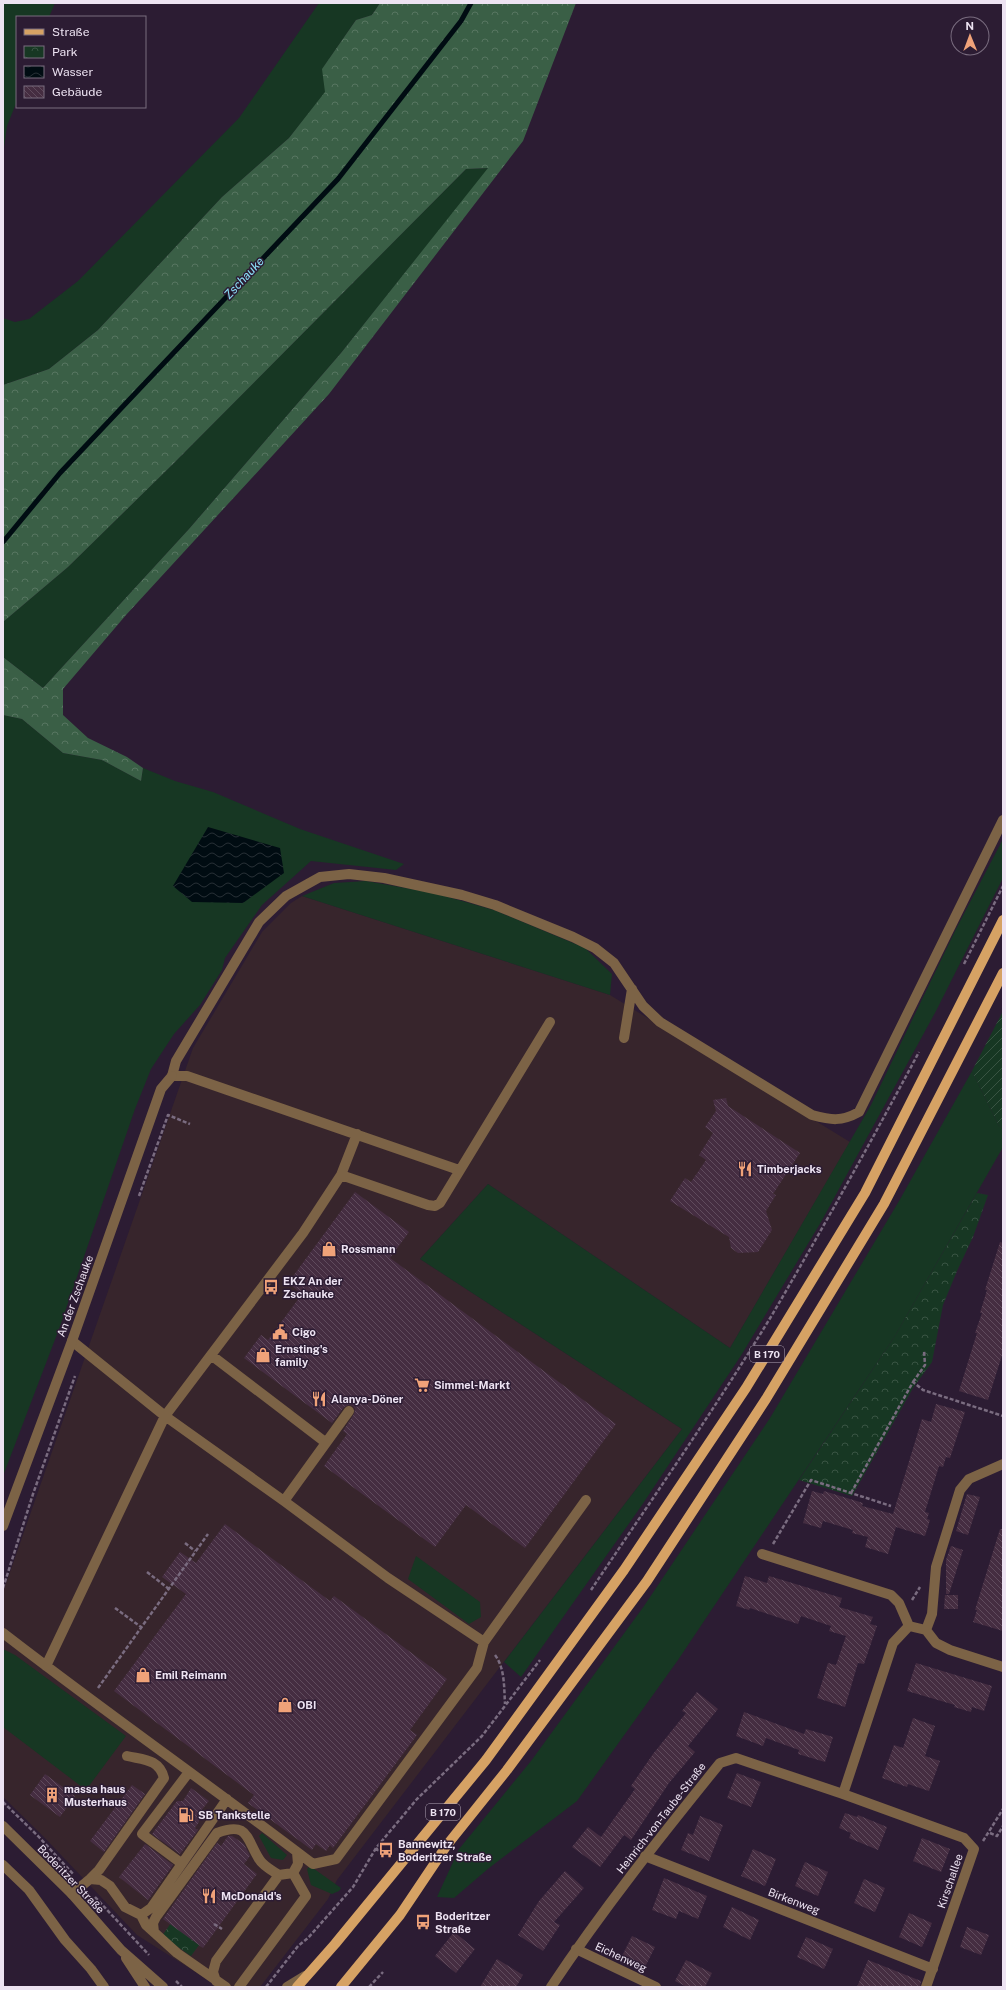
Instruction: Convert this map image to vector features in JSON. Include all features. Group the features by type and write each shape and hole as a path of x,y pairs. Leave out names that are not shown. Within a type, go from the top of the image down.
{"main road":[{"name":"B 170","path":"296,1987 335,1944 486,1760 624,1570 746,1388 865,1193 1003,920"},
{"name":"B 170","path":"341,1987 400,1915 447,1845 507,1770 647,1580 766,1399 884,1204 1003,973"}],"street":[{"name":"An der Zschauke","path":"3,1526 72,1341 161,1089 172,1076 176,1061 259,922 286,896 320,877 348,874 384,878 462,895 495,905 573,937 595,948 614,963 643,1006 660,1022 812,1115 831,1120 847,1119 859,1112 1003,820"},
{"path":"624,1038 632,988"},
{"path":"341,1175 428,1205 435,1206 440,1203 550,1022"},
{"path":"172,1076 187,1076 459,1170"},
{"path":"46,1666 165,1416 303,1233 341,1175 357,1134"},
{"path":"72,1341 165,1416 388,1578 484,1642"},
{"path":"211,1356 325,1442"},
{"path":"284,1501 325,1442 349,1411"},
{"path":"926,1630 932,1614 936,1567 960,1490 969,1479 1003,1464"},
{"path":"3,1633 89,1699 227,1799 313,1864 336,1859 477,1668 484,1642 586,1500"},
{"path":"764,1554 891,1595 899,1602 909,1626"},
{"path":"909,1626 926,1630 936,1642 950,1650 1003,1667"},
{"path":"843,1794 893,1643 909,1626"},
{"path":"72,1894 90,1879 164,1778 161,1768 154,1763 127,1756"},
{"name":"Heinrich-von-Taube-Straße","path":"551,1987 576,1949 645,1856 720,1763 736,1758 843,1794"},
{"path":"181,1863 142,1834 189,1772"},
{"name":"Kirschallee","path":"843,1794 964,1838 974,1850 926,1987"},
{"path":"141,1915 152,1908 181,1863 227,1799"},
{"name":"Boderitzer Straße","path":"3,1826 72,1894 121,1950 163,1987"},
{"path":"154,1932 153,1924 156,1917 217,1833 230,1828 242,1830 251,1840 260,1861 279,1875 293,1873"},
{"path":"293,1873 298,1864 298,1852"},
{"name":"Birkenweg","path":"645,1856 933,1969"},
{"path":"3,1865 29,1890 65,1940 91,1969 104,1987"},
{"path":"239,1987 306,1896 293,1873"},
{"path":"216,1981 213,1972 216,1961 279,1875"},
{"path":"90,1879 101,1880 110,1886 125,1907 141,1915 146,1925 177,1953 226,1987"},
{"name":"Eichenweg","path":"576,1949 656,1987"},
{"name":"Boderitzer Straße","path":"121,1950 145,1987"},
{"path":"287,1987 307,1975"}],"path":[{"path":"962,968 1003,886"},
{"path":"589,1592 650,1503 771,1315 876,1132 920,1050"},
{"path":"851,1493 913,1382 925,1365 924,1350"},
{"path":"913,1382 923,1390 1003,1416"},
{"path":"764,1554 811,1480 891,1506"},
{"path":"89,1699 208,1534"},
{"path":"185,1543 195,1552"},
{"path":"147,1572 168,1589"},
{"path":"904,1612 922,1585"},
{"path":"115,1608 141,1626"},
{"path":"484,1642 500,1661 505,1705"},
{"path":"266,1987 298,1946 308,1938 353,1887 376,1848 417,1799 482,1736 544,1654"},
{"path":"110,1661 114,1664"},
{"path":"974,1850 990,1833 1003,1809"},
{"path":"990,1833 997,1836 1003,1826"},
{"path":"376,1848 384,1856"},
{"path":"369,1987 383,1972"}],"shaded area":[{"path":"302,896 610,995 850,1142 730,1348 488,1184 420,1259 682,1429 337,1880 328,1899 260,1987 219,1987 137,1935 43,1836 3,1797 3,1592 193,1048 262,932 291,903"}],"green space":[{"path":"3,3 55,3 49,16 16,16 16,104 7,126 3,155"},
{"path":"319,3 380,3 372,15 356,20 323,68 326,92 289,138 222,197 98,330 49,369 3,385 3,318 15,322 29,319 78,281 239,118"},
{"path":"380,3 576,3 523,141 329,394 126,615 63,689 63,715 88,738 127,757 143,768 141,781 102,760 63,753 22,719 3,715 3,657 43,688 189,529 341,353 488,168 466,169 173,464 68,567 3,622 3,385 49,369 98,330 222,197 289,138 325,92 322,69 356,20 372,15"},
{"path":"489,168 341,353 189,529 43,688 3,657 3,622 68,567 173,464 466,169"},
{"path":"3,715 22,719 63,753 102,760 141,781 143,768 175,781 213,792 300,829 404,864 396,870 311,861 262,905 225,958 222,970 200,1005 174,1034 151,1069 135,1109 59,1329 3,1476"},
{"path":"1003,839 1003,878 936,1011 821,1222 742,1354 642,1505 521,1677 504,1662 682,1429 420,1259 488,1184 730,1348 871,1105 956,929"},
{"path":"366,881 434,893 494,910 585,948 612,974 610,995 302,896 334,883"},
{"path":"1003,1011 1003,1128 999,1126 972,1071"},
{"path":"972,1071 999,1126 1003,1128 1003,1147 895,1336 678,1660 577,1801 489,1868 454,1898 437,1897 459,1849 531,1761 644,1606 770,1418 899,1201"},
{"path":"977,1193 988,1195 973,1237 943,1305 932,1362 913,1388 852,1496 799,1480 895,1336"},
{"path":"416,1556 480,1602 481,1617 469,1624 408,1579"},
{"path":"3,1649 15,1655 126,1736 86,1790 3,1727"},
{"path":"262,1833 287,1855 283,1860 271,1858 259,1836"},
{"path":"310,1866 341,1888 339,1891 332,1894 311,1885 307,1869"},
{"path":"173,1920 202,1941 191,1956 162,1936"}],"water":[{"path":"208,827 280,848 284,873 243,903 192,902 173,886"}],"building":[{"name":"Timberjacks","path":"726,1098 728,1106 800,1153 773,1194 776,1195 766,1211 772,1230 758,1252 738,1253 731,1248 729,1237 670,1201 685,1178 691,1182 706,1160 699,1155 713,1133 705,1127 716,1111 713,1100"},
{"name":"Simmel-Markt","path":"355,1192 409,1232 390,1258 616,1424 525,1548 466,1505 435,1547 324,1466 347,1434 343,1431 354,1414 355,1409 353,1406 349,1405 344,1407 332,1423 244,1358 261,1335 268,1340 302,1294 288,1283"},
{"path":"1000,1242 1003,1243 1003,1352 988,1400 959,1391 977,1333 975,1333 982,1313 980,1313 987,1290 985,1290"},
{"path":"936,1404 965,1412 950,1458 946,1457 943,1467 939,1466 925,1512 929,1513 927,1519 930,1520 925,1536 896,1527 888,1554 865,1547 868,1537 852,1533 853,1530 823,1521 821,1528 803,1523 812,1491 823,1494 824,1491 863,1503 862,1506 893,1514 922,1419 931,1422"},
{"path":"967,1494 980,1497 968,1535 956,1531"},
{"name":"OBI","path":"225,1524 330,1601 334,1596 447,1679 410,1730 417,1735 333,1848 330,1845 326,1851 316,1844 312,1850 248,1803 254,1795 114,1691 186,1594 162,1577 180,1552 196,1563"},
{"path":"1000,1529 1003,1529 1003,1631 973,1622 977,1610 975,1610"},
{"path":"951,1546 963,1550 949,1594 946,1594 946,1560"},
{"path":"745,1576 767,1583 769,1576 842,1598 839,1607 873,1617 870,1624 877,1626 864,1664 858,1663 845,1707 817,1698 828,1663 836,1665 846,1636 829,1631 831,1626 801,1616 798,1624 750,1608 749,1610 736,1606"},
{"path":"945,1595 958,1595 958,1609 944,1609"},
{"path":"916,1663 992,1686 984,1711 972,1707 971,1712 954,1707 955,1705 907,1691"},
{"path":"697,1692 718,1709 688,1746 695,1752 669,1783 631,1840 624,1835 600,1867 572,1847 588,1827 601,1837 635,1789 631,1786 653,1754 686,1713 682,1711"},
{"path":"744,1712 804,1734 806,1729 833,1737 825,1762 798,1754 799,1750 766,1738 763,1746 736,1736"},
{"path":"913,1718 935,1726 925,1756 940,1761 929,1791 908,1784 907,1787 882,1778 894,1745 903,1748"},
{"path":"737,1773 761,1782 751,1807 727,1798"},
{"name":"massa haus Musterhaus","path":"45,1774 75,1796 60,1817 30,1795"},
{"path":"132,1785 145,1794 104,1852 90,1841"},
{"path":"191,1788 209,1801 200,1812 199,1822 195,1828 198,1830 180,1854 152,1834 177,1801 183,1801"},
{"path":"845,1813 857,1817 858,1815 887,1827 878,1850 849,1838 851,1833 839,1828"},
{"path":"700,1816 723,1825 709,1861 681,1850 688,1833 693,1835"},
{"name":"McDonald's","path":"228,1836 232,1836 244,1844 250,1856 244,1864 257,1874 203,1948 163,1919 217,1843 221,1846"},
{"path":"922,1838 950,1849 941,1872 913,1861"},
{"path":"145,1844 173,1865 148,1900 119,1877"},
{"path":"753,1849 776,1859 765,1886 741,1876"},
{"path":"805,1862 828,1872 818,1896 795,1886"},
{"path":"565,1871 584,1888 554,1922 560,1925 543,1951 518,1935 539,1901"},
{"path":"664,1878 707,1896 698,1919 679,1911 676,1919 652,1910"},
{"path":"864,1879 885,1888 875,1912 854,1903"},
{"path":"732,1907 759,1920 750,1940 723,1927"},
{"path":"909,1913 932,1923 922,1947 899,1937"},
{"path":"967,1927 989,1935 981,1955 960,1947"},
{"path":"454,1932 475,1949 456,1973 435,1956"},
{"path":"632,1936 655,1947 644,1969 621,1958"},
{"path":"806,1937 833,1949 824,1969 797,1957"},
{"path":"497,1959 523,1975 516,1987 480,1987"},
{"path":"686,1960 712,1973 705,1987 687,1987 675,1981"},
{"path":"868,1960 921,1981 920,1987 857,1987"}],"waterway":[{"name":"Zschauke","path":"3,542 60,473 338,179 461,21 471,3"}],"place":[{"name":"Timberjacks","path":"745,1169"},
{"name":"Rossmann","path":"329,1249"},
{"name":"EKZ An der Zschauke","path":"271,1287"},
{"name":"Cigo","path":"280,1332"},
{"name":"Ernsting's family","path":"263,1355"},
{"name":"Simmel-Markt","path":"422,1385"},
{"name":"Alanya-Döner","path":"319,1399"},
{"name":"Emil Reimann","path":"143,1675"},
{"name":"OBI","path":"285,1705"},
{"name":"massa haus Musterhaus","path":"52,1795"},
{"name":"SB Tankstelle","path":"186,1815"},
{"name":"Bannewitz, Boderitzer Straße","path":"386,1850"},
{"name":"McDonald's","path":"209,1896"},
{"name":"Boderitzer Straße","path":"423,1922"}]}
